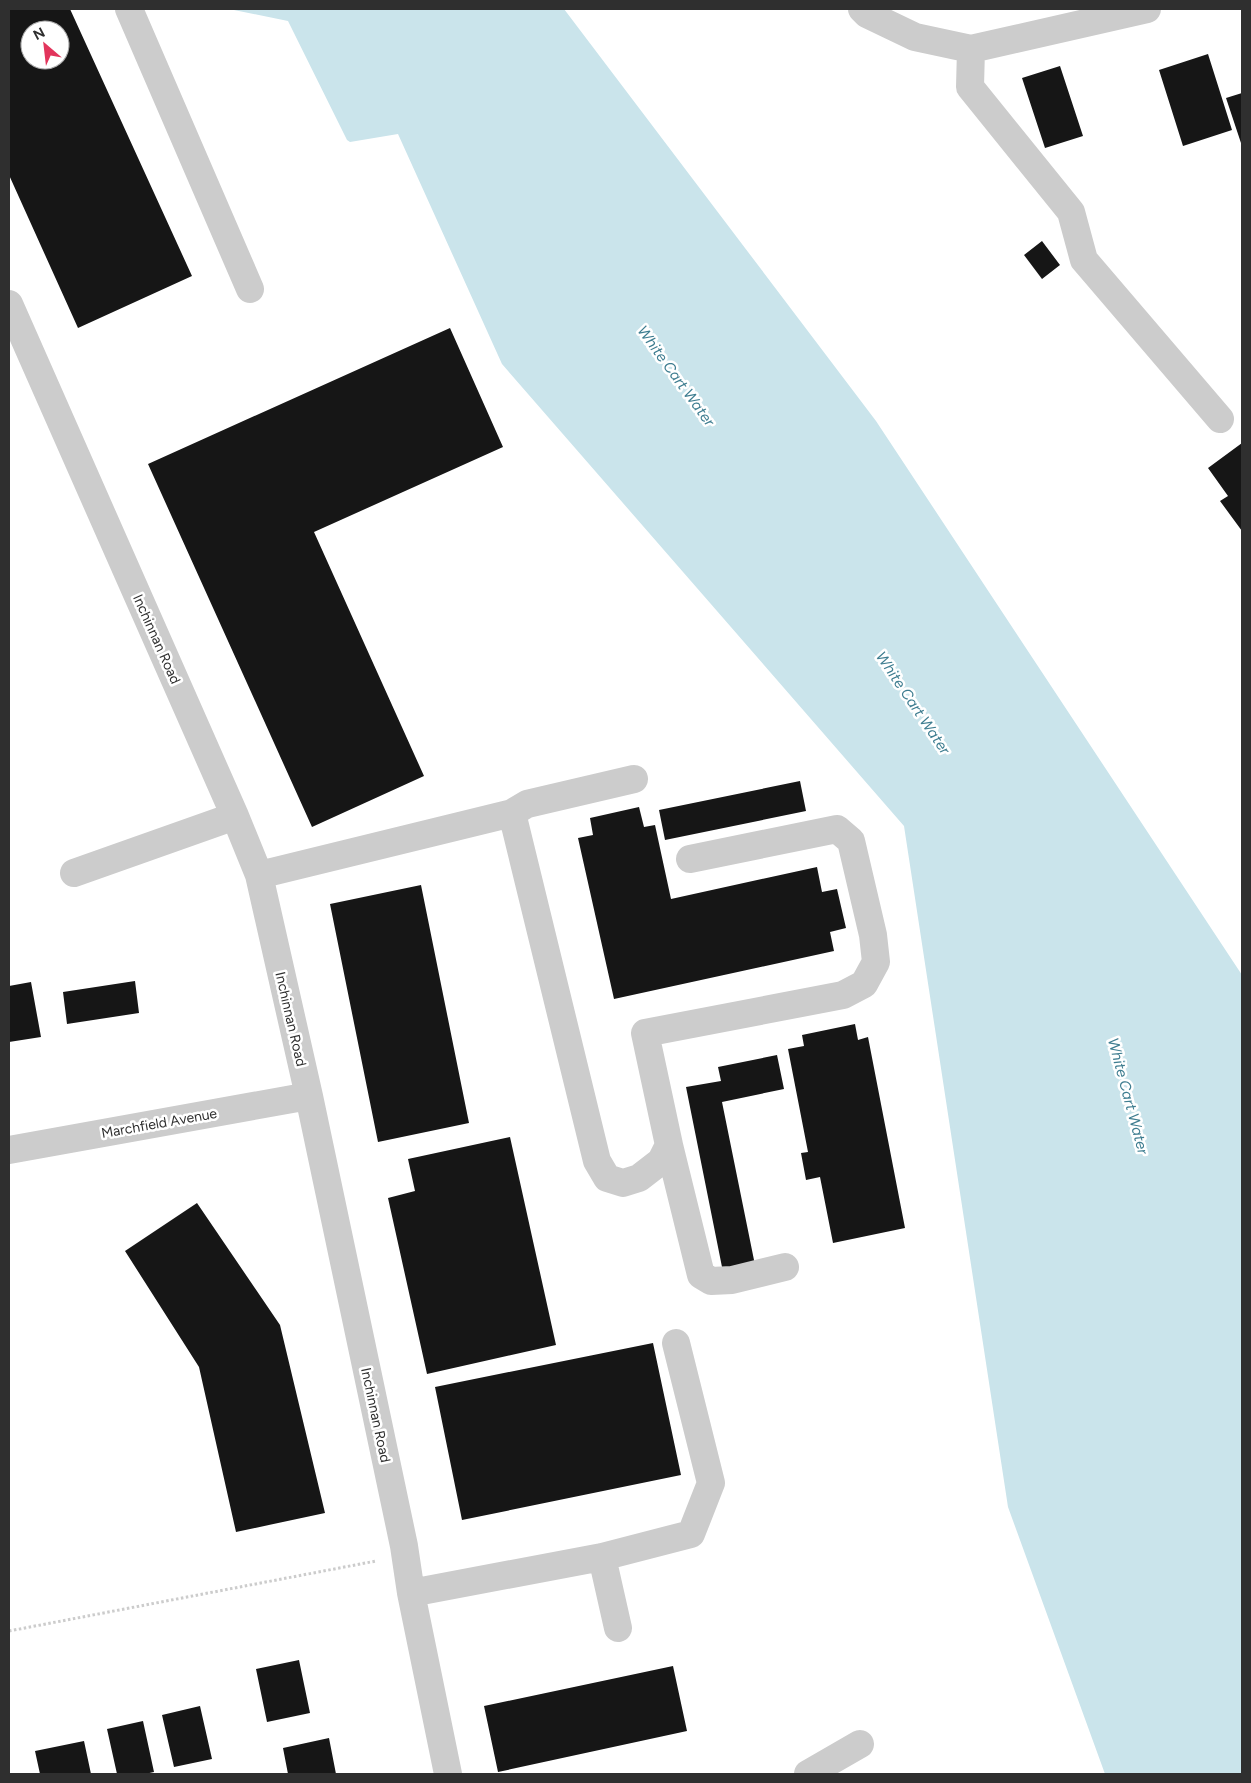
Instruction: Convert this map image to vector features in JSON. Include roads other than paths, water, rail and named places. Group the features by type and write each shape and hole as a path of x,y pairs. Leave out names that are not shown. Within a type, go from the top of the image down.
{"street":[{"path":"129,9 250,289"},
{"path":"862,9 867,14 915,37 971,49 1147,9"},
{"path":"971,49 970,87 1071,212 1084,260 1220,419"},
{"name":"Inchinnan Road","path":"9,304 16,342 235,816 259,875 406,1555 448,1774"},
{"path":"259,875 512,813 527,804 634,779"},
{"path":"512,813 597,1161 607,1178 623,1183 640,1178 661,1161 669,1145"},
{"path":"74,874 235,816"},
{"path":"690,860 837,829 851,841 873,935 876,962 864,984 843,995 645,1033 669,1145 701,1275 711,1281 732,1280 785,1267"},
{"name":"Marchfield Avenue","path":"9,1150 308,1096"},
{"path":"412,1593 602,1557 691,1534 711,1483 676,1343"},
{"path":"602,1557 618,1628"},
{"path":"808,1774 860,1744"}],"water":[{"name":"White Cart Water","path":"229,9 564,9 876,421 1242,975 1242,1774 1105,1774 1008,1507 904,826 502,364 398,134 350,142 347,140 288,21"}]}
